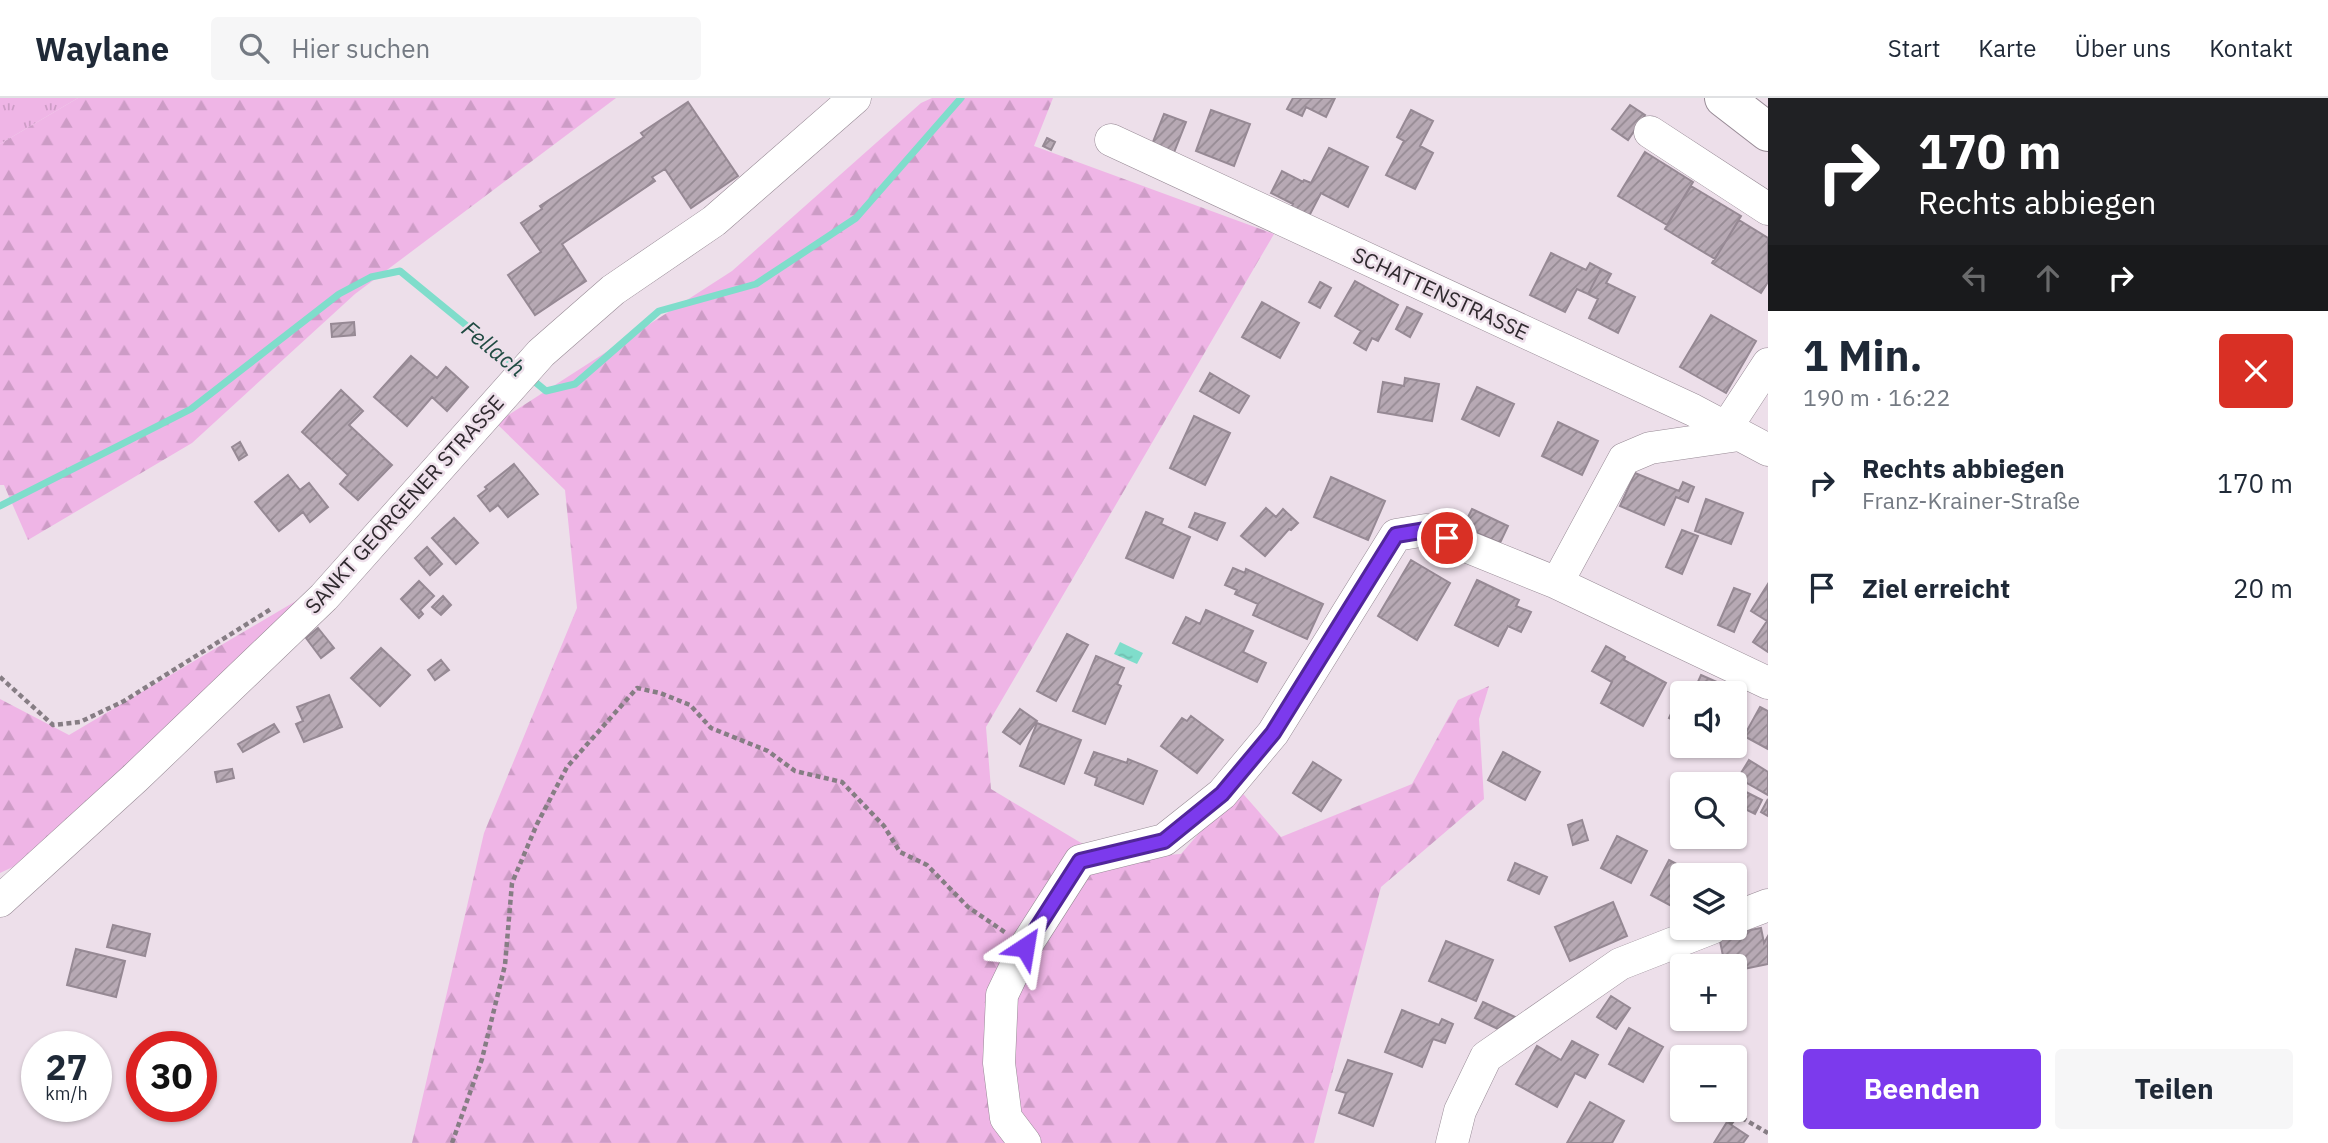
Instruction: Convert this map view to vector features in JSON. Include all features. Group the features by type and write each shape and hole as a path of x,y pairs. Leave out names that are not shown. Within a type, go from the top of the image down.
{"main road":[{"path":"1724,98 1768,132"}],"street":[{"name":"SANKT GEORGENER STRASSE","path":"0,901 135,778 324,597 541,353 613,290 714,221 855,98"},
{"path":"1650,132 1768,209"},
{"name":"SCHATTENSTRASSE","path":"1111,140 1693,410 1768,450"},
{"path":"1557,583 1624,459 1650,448 1732,432 1768,364"},
{"path":"1025,1143 1006,1118 999,1063 1002,995 1025,947 1080,861 1164,841 1222,794 1273,733 1396,535 1426,530 1557,583 1768,683"},
{"path":"1747,913 1768,905"},
{"path":"1452,1143 1461,1111 1486,1057 1620,964 1681,940"}],"path":[{"path":"0,677 53,725 80,722 124,701 282,602"},
{"path":"452,1143 482,1059 505,965 512,883 537,824 567,767 637,688 660,692 690,705 711,729 768,751 795,771 842,782 884,826 901,852 927,865 968,907 1025,947"},
{"path":"1730,1124 1737,1115 1768,1133"}],"green space":[{"path":"0,98 78,98 0,144"},
{"path":"78,98 616,98 355,294 192,443 28,540 4,485 0,485 0,144"},
{"path":"932,98 1053,98 1034,146 1274,234 986,727 991,789 1108,859 1181,854 1238,788 1281,837 1412,784 1458,700 1489,686 1479,719 1484,799 1381,887 1314,1143 412,1143 484,833 577,608 565,490 496,423 732,271 921,103"},
{"path":"301,598 128,770 17,865 0,873 0,699 69,735"}],"water":[{"path":"1120,642 1143,653 1137,664 1114,654"}],"building":[{"path":"1293,98 1335,98 1326,117 1306,107 1302,116 1287,109"},
{"path":"688,102 738,176 691,208 665,169 652,177 655,181 562,244 586,281 535,315 508,275 541,252 521,223 542,209 540,206 644,137 641,133"},
{"path":"1630,105 1645,115 1628,140 1612,129"},
{"path":"1211,110 1250,124 1234,166 1196,151"},
{"path":"1411,110 1433,121 1420,146 1433,153 1415,189 1386,175 1404,141 1397,137"},
{"path":"1164,114 1186,122 1173,155 1151,147"},
{"path":"1047,138 1055,142 1051,150 1043,146"},
{"path":"1329,148 1368,167 1348,207 1321,193 1307,220 1289,211 1293,204 1271,193 1282,171 1303,182 1304,180 1311,183"},
{"path":"1645,152 1693,182 1667,225 1618,196"},
{"path":"1691,186 1741,216 1715,259 1665,229"},
{"path":"1739,220 1768,238 1768,282 1761,293 1712,263"},
{"path":"1551,253 1586,270 1590,263 1601,269 1588,294 1577,289 1565,312 1530,295"},
{"path":"1601,269 1611,274 1606,283 1635,297 1618,333 1589,318 1598,299 1588,294"},
{"path":"1355,281 1398,305 1378,341 1372,338 1366,350 1354,343 1361,331 1335,316"},
{"path":"1320,282 1331,288 1320,308 1309,302"},
{"path":"1262,302 1299,323 1280,358 1242,337"},
{"path":"1407,307 1422,314 1410,337 1396,329"},
{"path":"1711,315 1756,341 1726,393 1680,367"},
{"path":"354,322 355,335 332,337 331,324"},
{"path":"411,356 437,378 446,367 468,387 447,411 432,397 407,426 374,397"},
{"path":"1210,373 1249,396 1239,413 1200,391"},
{"path":"1405,378 1439,384 1432,421 1378,412 1383,382 1404,386"},
{"path":"1477,387 1514,404 1499,436 1462,419"},
{"path":"341,390 363,411 349,425 392,465 358,500 340,484 348,475 302,432"},
{"path":"1194,416 1230,433 1205,485 1170,468"},
{"path":"1558,422 1598,441 1582,475 1542,456"},
{"path":"240,442 247,455 239,460 232,447"},
{"path":"514,464 538,494 508,517 498,505 490,511 478,496"},
{"path":"1635,473 1679,491 1683,482 1694,487 1688,502 1676,497 1664,525 1620,506"},
{"path":"288,475 300,490 309,483 328,507 310,522 303,512 279,531 255,502"},
{"path":"1331,477 1385,501 1368,540 1314,517"},
{"path":"1706,499 1743,513 1731,544 1695,531"},
{"path":"1266,508 1276,517 1283,509 1298,523 1289,529 1265,556 1241,536"},
{"path":"1472,509 1508,526 1500,543 1463,527"},
{"path":"1146,512 1163,519 1161,524 1190,537 1173,578 1126,558"},
{"path":"1195,513 1225,523 1217,540 1189,527"},
{"path":"454,518 478,543 456,564 432,538"},
{"path":"1682,530 1698,536 1682,574 1666,567"},
{"path":"427,547 442,564 430,575 415,558"},
{"path":"1411,560 1450,583 1417,640 1378,616"},
{"path":"1233,568 1245,573 1246,569 1323,604 1307,639 1253,615 1258,604 1235,594 1237,590 1225,585"},
{"path":"1477,580 1519,600 1516,606 1531,612 1521,632 1508,626 1498,646 1455,625"},
{"path":"419,581 434,596 420,610 423,614 419,618 401,599"},
{"path":"1768,584 1768,652 1753,642 1767,621 1751,611"},
{"path":"1734,588 1750,594 1734,632 1718,625"},
{"path":"443,596 451,605 441,615 432,607"},
{"path":"1206,610 1253,631 1243,652 1266,663 1257,682 1173,643 1186,617 1200,624"},
{"path":"318,628 334,648 321,658 306,638"},
{"path":"1067,634 1088,645 1056,701 1037,691"},
{"path":"1606,646 1625,657 1624,660 1666,683 1643,726 1601,703 1612,682 1592,671"},
{"path":"381,648 410,675 380,706 351,678"},
{"path":"1096,656 1124,668 1117,684 1121,686 1105,724 1073,711"},
{"path":"441,660 449,670 435,680 428,670"},
{"path":"1701,675 1715,681 1698,681"},
{"path":"329,695 342,727 304,742 296,724 303,721 297,707"},
{"path":"1760,707 1768,711 1768,749 1747,738 1747,731"},
{"path":"1020,709 1037,721 1020,744 1003,732"},
{"path":"1191,716 1223,740 1197,773 1161,746 1182,718 1187,721"},
{"path":"1037,723 1081,740 1064,784 1020,766"},
{"path":"274,724 279,732 243,752 238,744"},
{"path":"1094,752 1127,763 1128,759 1157,771 1143,804 1095,785 1097,778 1085,773"},
{"path":"1503,752 1540,772 1525,800 1488,780"},
{"path":"1749,760 1768,772 1768,795 1747,783 1747,772 1742,772"},
{"path":"1313,762 1341,780 1321,811 1293,793"},
{"path":"232,769 234,778 217,782 215,772"},
{"path":"1747,792 1762,800 1755,814 1747,810"},
{"path":"1768,799 1768,816 1761,812"},
{"path":"1582,820 1588,840 1573,845 1568,825"},
{"path":"1617,836 1647,851 1631,883 1601,868"},
{"path":"1669,860 1675,863 1670,863 1670,905 1651,895"},
{"path":"1515,863 1547,877 1539,894 1508,880"},
{"path":"1613,902 1627,936 1570,961 1555,927"},
{"path":"113,925 150,934 145,956 107,947"},
{"path":"1761,928 1764,943 1768,936 1768,964 1747,968 1747,954 1723,954 1720,940 1747,940 1747,931"},
{"path":"1446,941 1493,960 1476,1001 1429,981"},
{"path":"76,949 125,961 116,997 67,985"},
{"path":"1611,996 1630,1008 1616,1029 1597,1017"},
{"path":"1483,1002 1515,1017 1498,1029 1475,1018"},
{"path":"1402,1010 1439,1025 1442,1019 1453,1024 1445,1043 1433,1039 1422,1067 1385,1052"},
{"path":"1629,1028 1663,1047 1643,1082 1609,1064"},
{"path":"1572,1041 1598,1055 1585,1078 1575,1073 1557,1107 1516,1084 1537,1046 1561,1060"},
{"path":"1348,1060 1392,1074 1373,1126 1339,1113 1346,1093 1336,1090"},
{"path":"1590,1102 1624,1121 1612,1143 1567,1143"},
{"path":"1727,1122 1748,1136 1743,1143 1714,1143"}],"waterway":[{"name":"Fellach","path":"529,377 546,391 575,384 659,311 756,284 856,218 961,98"},
{"name":"Fellach","path":"0,506 191,409 339,294 371,277 400,271 517,367"}],"route":[{"path":"1025,947 1080,861 1164,841 1222,794 1273,733 1396,535 1426,530 1447,538"}]}
